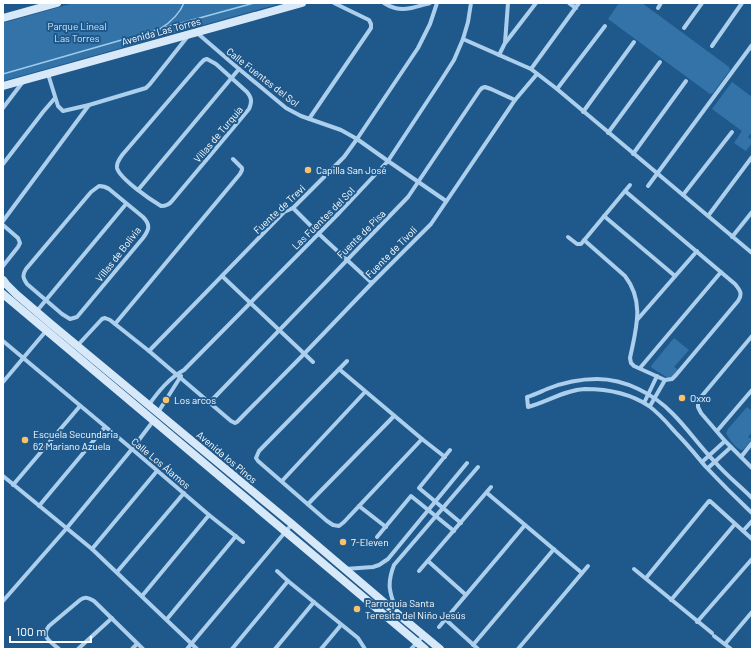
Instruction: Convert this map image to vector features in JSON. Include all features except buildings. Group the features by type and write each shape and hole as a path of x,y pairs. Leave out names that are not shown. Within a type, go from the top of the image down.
{"street":[{"path":"3,18 57,3"},
{"name":"Avenida Las Torres","path":"3,86 302,3"},
{"path":"309,119 371,28 369,20 334,3"},
{"path":"384,3 395,8 402,9 430,3"},
{"name":"Fuente de Trevi","path":"149,351 284,212 293,208 344,157 418,48 430,24 437,3"},
{"name":"Las Fuentes del Sol","path":"3,601 66,529 132,449 153,421 184,370 319,234 388,161 454,60 463,39 471,3"},
{"path":"505,43 508,3"},
{"path":"499,55 505,43 536,3"},
{"path":"569,3 576,8"},
{"path":"531,70 579,3"},
{"path":"658,8 661,3"},
{"path":"684,28 702,3"},
{"path":"712,46 742,3"},
{"path":"557,89 605,26"},
{"path":"48,74 55,98 61,110 63,111 89,105 146,88 193,33"},
{"name":"Calle Fuentes del Sol","path":"193,33 286,108 309,119 341,130 357,139 446,201"},
{"path":"463,39 537,74 557,89 752,253"},
{"path":"583,112 634,42"},
{"path":"648,186 656,173 752,45"},
{"name":"Villas de Turquía","path":"204,60 211,60 232,77 250,96 252,104 169,205 161,206 138,190 122,176 117,168 117,163 123,154 204,60"},
{"path":"608,133 660,62"},
{"path":"138,190 238,69"},
{"name":"Fuente de Tívoli","path":"210,402 227,418 235,423 239,421 431,224 515,100 537,74"},
{"path":"3,108 24,80"},
{"path":"633,154 686,80"},
{"name":"Fuente de Pisa","path":"210,402 408,197 482,88 485,87 491,89 515,100"},
{"path":"3,164 42,112 55,98"},
{"path":"3,221 89,105"},
{"path":"683,195 732,132"},
{"path":"708,216 752,157"},
{"path":"115,324 240,174 242,170 241,166 233,159"},
{"path":"568,238 574,243 581,244 630,185"},
{"name":"Villas de Bolivia","path":"99,186 106,187 147,222 147,233 74,319 67,318 46,300 27,284 23,279 24,273 91,192 99,186"},
{"path":"584,240 625,276 630,283 635,297 637,321 630,361 633,365 665,380 672,379 738,301 741,297 741,293 735,284 625,191"},
{"path":"34,315 126,204"},
{"path":"293,208 372,283"},
{"path":"732,237 752,212"},
{"path":"604,216 675,276"},
{"path":"3,225 18,238 20,243 3,266"},
{"path":"637,321 697,251"},
{"path":"640,368 721,272"},
{"path":"222,276 313,362"},
{"name":"Avenida los Pinos","path":"3,280 34,315"},
{"name":"Avenida los Pinos","path":"3,294 49,327 153,421 424,649"},
{"path":"77,346 102,319 105,318 115,324 149,351 210,402"},
{"path":"3,382 49,327"},
{"name":"Avenida los Pinos","path":"49,327 77,346 440,649"},
{"path":"752,336 701,397 698,403 700,410 725,441 752,468"},
{"name":"Calle Los Álamos","path":"3,341 243,542"},
{"path":"347,361 259,451 256,456 258,461 333,525 338,526 344,522 422,439"},
{"path":"339,369 445,457"},
{"name":"Las Fuentes del Sol","path":"144,413 156,395 176,374 184,370"},
{"path":"644,403 657,376"},
{"path":"752,498 714,462 673,413 654,398 640,390 623,383 596,379 565,383 527,398 528,407 577,390 603,390 627,396 650,406 669,424 702,462 752,513"},
{"path":"650,406 665,380"},
{"path":"717,431 752,390"},
{"path":"282,481 365,392"},
{"path":"13,485 80,406"},
{"path":"308,504 394,416"},
{"path":"39,506 105,427"},
{"path":"702,462 725,441"},
{"path":"741,456 752,443"},
{"path":"708,468 731,447"},
{"path":"450,450 419,488 460,523"},
{"path":"345,569 373,567 388,559 468,463"},
{"path":"399,615 392,600 389,582 394,565 478,467"},
{"path":"220,476 226,470"},
{"path":"92,550 157,471"},
{"path":"3,476 117,572 197,649"},
{"path":"419,571 491,487"},
{"path":"117,572 184,493"},
{"path":"487,493 582,573"},
{"path":"377,537 411,496 454,531"},
{"path":"646,578 709,501 752,538"},
{"path":"359,506 386,527"},
{"path":"142,596 209,515"},
{"path":"743,531 752,521"},
{"path":"187,649 292,524"},
{"path":"671,600 735,524"},
{"path":"439,627 525,525"},
{"path":"167,620 236,536"},
{"path":"473,645 554,549"},
{"path":"697,622 752,558"},
{"path":"388,559 394,565"},
{"path":"428,561 466,595"},
{"path":"518,649 588,566"},
{"path":"634,569 731,649"},
{"path":"278,571 288,581 358,638 365,649"},
{"path":"232,649 288,581"},
{"path":"59,649 46,636 46,630 80,600 86,598 94,601 142,649"},
{"path":"275,649 314,602"},
{"path":"725,644 752,612"},
{"path":"78,649 112,618"},
{"path":"445,619 478,649"},
{"path":"321,649 341,625"},
{"path":"410,649 424,635"},
{"path":"424,649 431,641"},
{"path":"132,649 137,644"}],"green space":[{"name":"Parque Lineal Las Torres","path":"74,3 282,3 3,81 3,23"},
{"path":"619,3 642,3 729,67 730,70 713,93 710,94 608,19"},
{"path":"732,82 752,97 752,132 748,137 752,140 752,143 746,151 734,143 742,131 712,109"},
{"path":"674,338 689,350 674,367 678,370 670,378 668,378 651,366"},
{"path":"747,407 752,411 752,432 748,437 752,439 744,449 741,450 732,443 726,433"}],"waterway":[{"path":"3,74 160,29 174,18 184,3"},
{"path":"163,28 254,3"}],"place":[{"name":"Capilla San José","path":"308,170"},
{"name":"Oxxo","path":"682,398"},
{"name":"Los arcos","path":"166,400"},
{"name":"Escuela Secundaria 62 Mariano Azuela","path":"25,440"},
{"name":"7-Eleven","path":"343,542"},
{"name":"Parroquia Santa Teresita del Niño Jesús","path":"357,609"}]}
